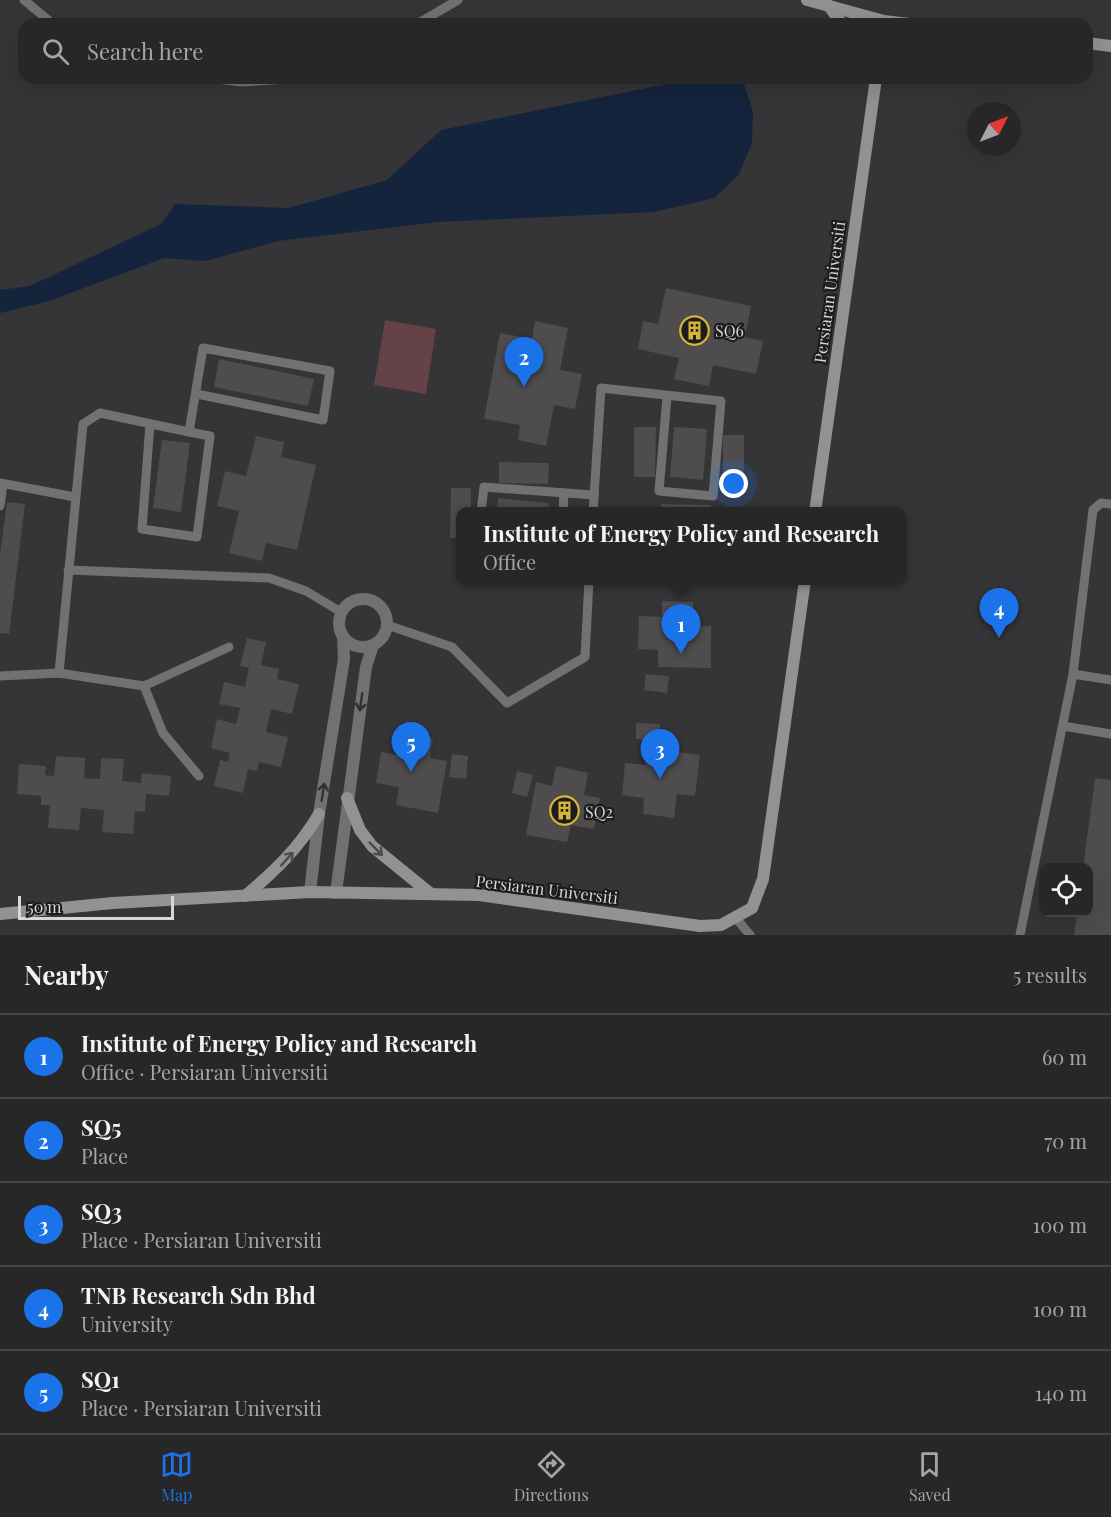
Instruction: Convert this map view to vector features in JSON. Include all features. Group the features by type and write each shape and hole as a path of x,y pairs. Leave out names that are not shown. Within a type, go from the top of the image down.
{"street":[{"path":"807,0 868,18"},
{"path":"829,6 838,18"},
{"path":"1093,44 1111,46"},
{"name":"Persiaran Universiti","path":"816,507 875,84"},
{"name":"Persiaran Universiti","path":"0,914 113,903 310,892 479,895 700,926 721,925 753,908 763,879 804,585"},
{"path":"369,599 382,609 387,625 380,640 373,645 356,646 343,636 339,629 340,612 352,601 369,599"},
{"path":"310,892 319,814 344,659 343,636"},
{"path":"336,893 366,667 373,645"},
{"path":"347,798 360,830 372,846 430,894"},
{"path":"245,896 279,867 303,842 319,814"}],"lane":[{"path":"24,0 46,18"},
{"path":"427,18 458,0"},
{"path":"189,432 203,348 330,371 323,420 197,394"},
{"path":"594,507 601,388 667,397 721,401 713,496 659,491 667,397"},
{"path":"59,673 83,424 100,413 210,436 197,537 142,529 150,424"},
{"path":"0,506 2,483 75,497"},
{"path":"482,507 484,487 594,495"},
{"path":"563,507 564,493"},
{"path":"1020,935 1073,674 1093,510 1101,503 1111,504"},
{"path":"68,570 269,578 306,591 340,612"},
{"path":"387,625 452,647 507,703 585,657 589,585"},
{"path":"0,676 59,673 144,686 229,647"},
{"path":"1073,674 1111,680"},
{"path":"144,686 163,733 199,776"},
{"path":"1063,726 1111,734"},
{"path":"735,917 750,935"}],"shaded area":[{"path":"385,320 436,329 426,394 374,385"}],"water":[{"path":"667,84 744,84 753,112 752,143 739,174 715,198 654,212 437,222 278,241 205,261 164,258 49,301 0,313 0,290 30,286 161,224 175,204 289,208 387,180 441,130"}],"building":[{"name":"SQ6","path":"666,288 751,306 745,337 763,341 756,374 713,365 709,386 674,379 679,358 638,349 643,321 658,324"},
{"path":"535,321 568,328 560,370 582,374 575,409 554,405 546,446 518,440 520,425 484,419 500,333 532,339"},
{"path":"219,359 314,379 308,406 214,387"},
{"path":"634,427 656,427 655,477 634,477"},
{"path":"674,427 707,429 703,480 670,477"},
{"path":"723,435 744,435 744,484 723,484"},
{"path":"256,436 284,442 281,457 316,465 297,550 266,543 262,561 229,553 239,511 217,506 225,471 246,476"},
{"path":"162,440 190,443 181,512 153,508"},
{"path":"499,462 549,463 548,484 499,483"},
{"path":"451,488 471,488 471,507 456,507 456,538 450,538"},
{"path":"498,498 549,503 549,507 497,507"},
{"path":"7,502 25,504 9,634 0,633 0,555"},
{"path":"661,504 711,505 711,507 661,507"},
{"path":"662,601 693,602 693,626 711,626 711,668 658,667 658,650 638,649 639,616 662,617"},
{"path":"247,638 266,642 261,665 279,669 277,679 299,684 292,714 271,709 266,732 288,737 281,767 259,762 257,771 248,769 243,793 214,786 220,760 228,762 230,753 211,748 217,719 236,724 240,708 219,704 224,682 245,687 249,668 240,666"},
{"path":"646,674 669,676 667,693 644,690"},
{"path":"636,723 660,724 659,740 636,739"},
{"path":"401,732 433,738 430,758 447,761 438,813 396,805 399,787 376,783 381,752 397,755"},
{"path":"647,748 700,755 695,796 677,794 674,818 643,814 644,798 622,795 625,763 645,765"},
{"path":"452,754 468,756 466,779 449,777"},
{"path":"56,756 85,758 84,778 100,779 101,758 124,759 122,781 141,783 142,773 171,776 169,796 146,794 145,812 135,811 133,834 102,832 104,810 81,808 79,830 48,828 50,805 41,805 41,796 17,794 19,764 46,766 45,775 54,776"},
{"name":"SQ2","path":"556,766 588,773 584,795 600,798 594,829 571,825 567,842 526,835 536,782 552,786"},
{"path":"517,771 533,775 527,797 512,793"},
{"path":"1095,778 1111,780 1111,935 1074,935 1076,917 1093,917 1093,863 1084,863"}],"place":[{"name":"SQ6","path":"694,330"},
{"name":"SQ5","path":"524,387"},
{"name":"TNB Research Sdn Bhd","path":"999,638"},
{"name":"Institute of Energy Policy and Research","path":"681,654"},
{"name":"SQ1","path":"411,772"},
{"name":"SQ3","path":"660,779"},
{"name":"SQ2","path":"564,811"}]}
